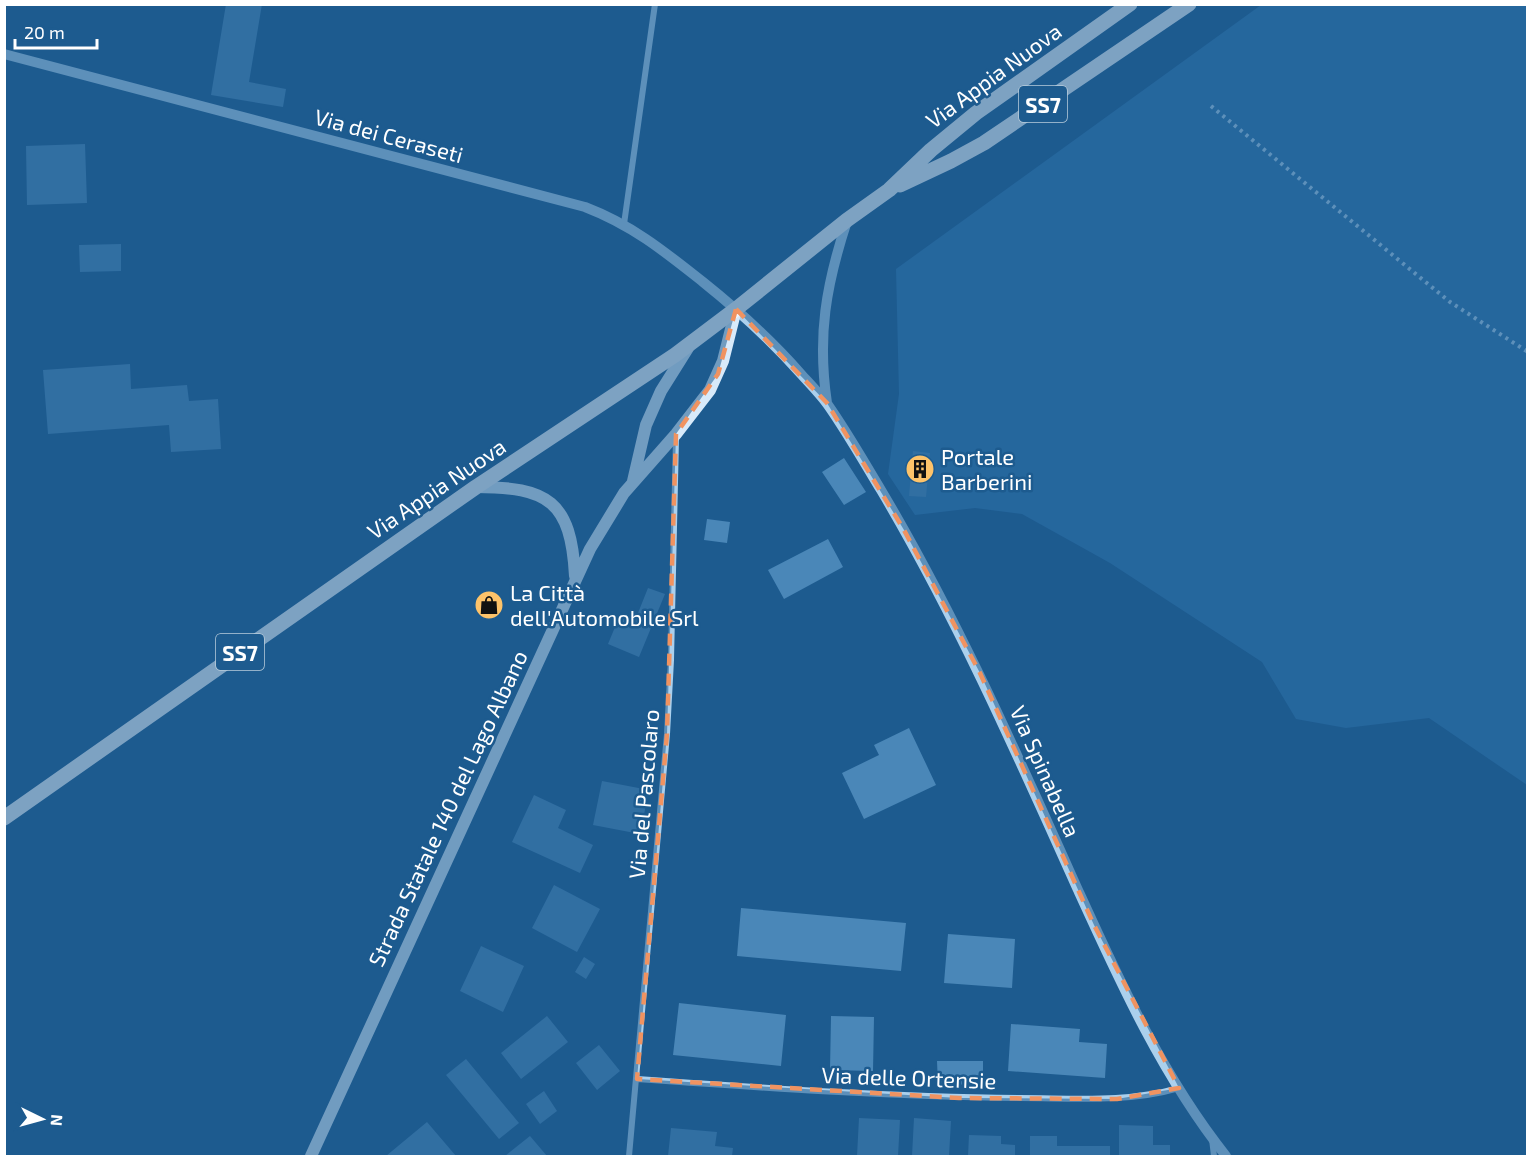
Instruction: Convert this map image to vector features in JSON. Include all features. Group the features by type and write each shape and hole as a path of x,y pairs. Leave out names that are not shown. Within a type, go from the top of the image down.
{"main road":[{"name":"Via Appia Nuova","path":"4,818 476,487 645,376 736,309 847,220 889,190 976,112 1130,4"},
{"name":"Via Appia Nuova","path":"889,190 984,143 1189,4"},
{"path":"632,483 701,404 718,374 736,309"},
{"path":"632,483 646,425 662,391 692,342"},
{"name":"Strada Statale 140 del Lago Albano","path":"311,1156 575,580 604,524 632,483"},
{"path":"476,487 507,487 542,496 548,501 560,515 568,533 573,552 575,580"}],"street":[{"path":"624,224 655,4"},
{"name":"Via dei Ceraseti","path":"4,54 585,207 624,224 656,245 736,309"},
{"name":"Via Spinabella","path":"827,403 822,359 824,316 833,266 847,220"},
{"name":"Via Spinabella","path":"736,309 786,357 827,403 898,520 953,619 993,701 1094,925 1151,1041 1212,1139 1226,1156"},
{"name":"Via del Pascolaro","path":"630,1156 667,734 676,434"},
{"name":"Via delle Ortensie","path":"637,1079 841,1094 959,1098 1117,1099 1149,1096 1179,1088"},
{"path":"1212,1139 1214,1156"}],"path":[{"path":"1211,106 1450,302 1527,351"}],"highlighted area":[{"path":"736,309 827,403 904,530 980,673 1094,925 1179,1088 1117,1099 959,1098 637,1079 667,734 676,434 718,374"}],"shaded area":[{"path":"1261,5 1527,5 1527,785 1429,718 1346,728 1296,719 1262,662 1110,563 1022,514 975,508 915,515 888,474 899,394 896,269"}],"building":[{"path":"226,4 262,4 249,82 286,89 283,107 211,95"},
{"path":"85,144 87,203 27,205 26,146"},
{"path":"121,244 121,271 80,272 79,245"},
{"path":"130,364 131,389 187,385 189,401 218,399 221,449 171,452 169,425 48,434 43,370"},
{"name":"Portale Barberini","path":"913,451 930,453 926,497 909,496"},
{"path":"844,458 866,492 844,505 822,472"},
{"path":"707,519 730,522 727,543 704,540"},
{"path":"828,539 843,567 784,599 768,570"},
{"path":"648,588 665,594 639,657 608,644 620,615 636,618"},
{"path":"909,728 936,785 864,819 842,773 879,755 874,745"},
{"path":"602,781 649,790 640,834 593,825"},
{"path":"534,795 566,810 558,828 593,845 580,873 512,842"},
{"path":"554,885 600,909 577,952 532,928"},
{"path":"741,908 906,923 901,971 737,956"},
{"path":"948,934 1015,939 1012,988 944,983"},
{"path":"481,946 524,966 503,1012 460,991"},
{"path":"584,957 595,964 586,979 575,972"},
{"path":"679,1003 786,1015 781,1066 673,1055"},
{"path":"547,1016 568,1042 521,1079 501,1053"},
{"path":"831,1016 874,1017 873,1071 830,1070"},
{"path":"1011,1024 1080,1029 1079,1042 1107,1044 1105,1078 1008,1071"},
{"path":"599,1045 620,1071 597,1090 576,1063"},
{"path":"466,1059 519,1123 499,1139 446,1075"},
{"path":"937,1061 983,1061 983,1084 938,1085"},
{"path":"544,1091 557,1111 540,1124 526,1104"},
{"path":"859,1118 900,1120 898,1156 857,1156"},
{"path":"914,1118 951,1121 949,1156 912,1156"},
{"path":"427,1122 456,1156 386,1156"},
{"path":"1119,1125 1153,1126 1153,1145 1170,1145 1170,1156 1119,1156"},
{"path":"671,1128 717,1132 715,1146 733,1148 732,1156 668,1156"},
{"path":"969,1135 1001,1136 1001,1144 1015,1145 1015,1156 968,1156"},
{"path":"530,1136 547,1156 505,1156"},
{"path":"1030,1136 1057,1136 1057,1146 1110,1146 1110,1156 1030,1156"}],"place":[{"name":"Portale Barberini","path":"920,469"},
{"name":"La Città dell'Automobile Srl","path":"489,605"}]}
